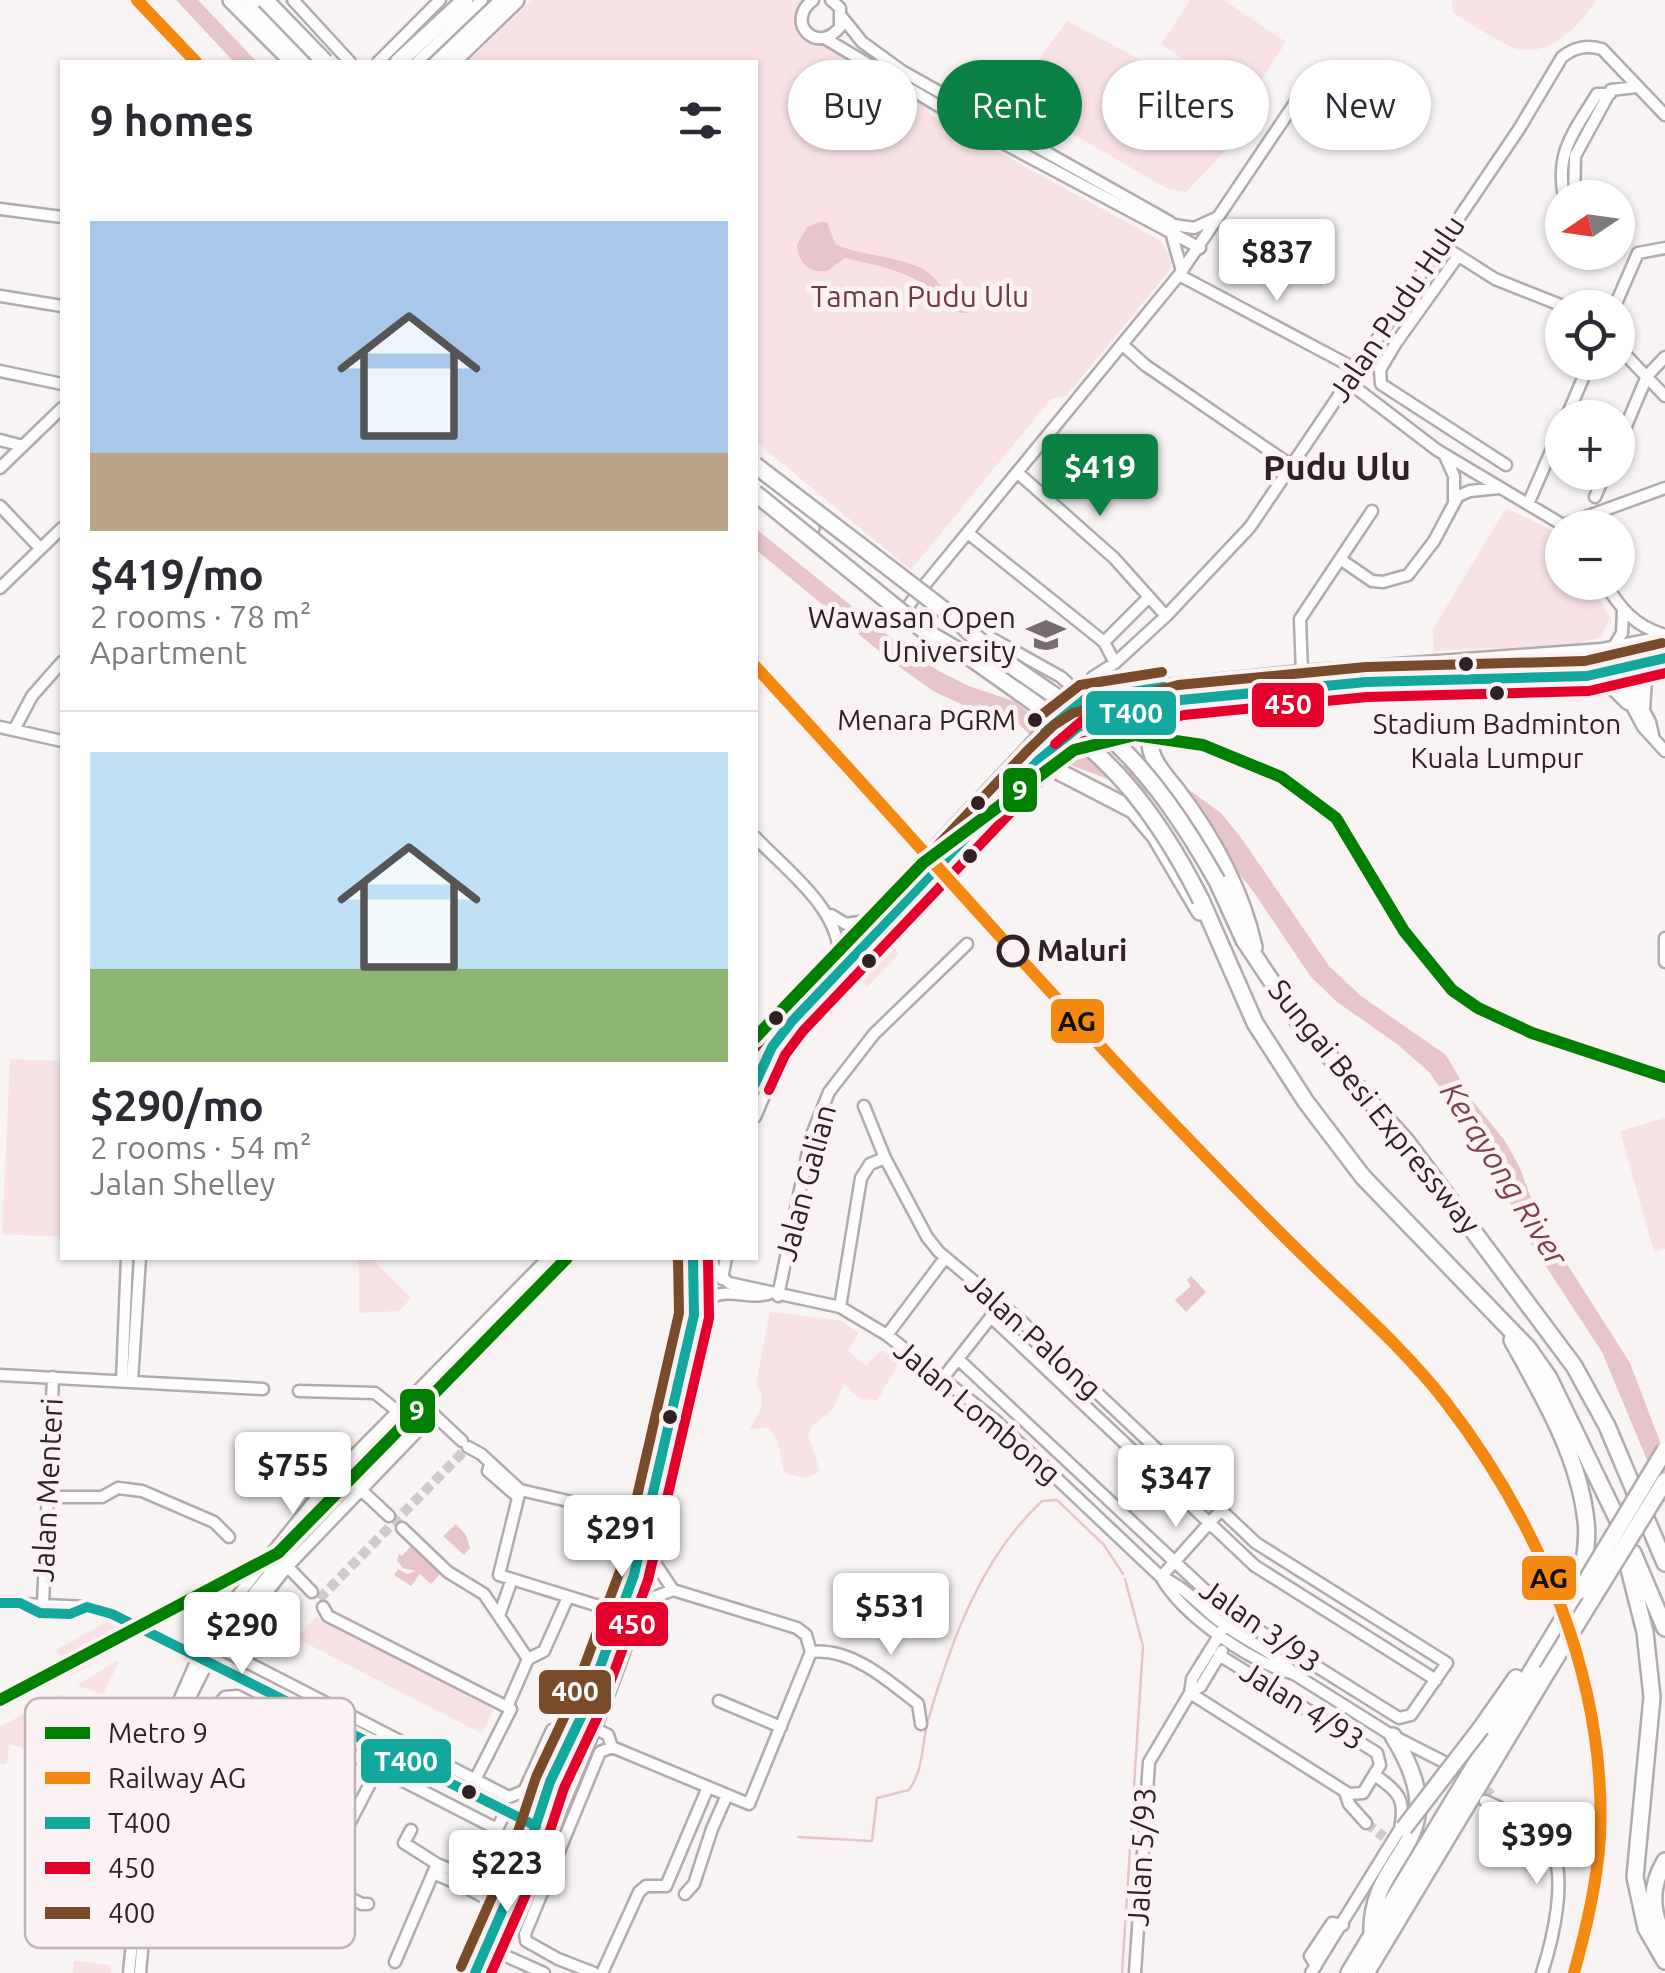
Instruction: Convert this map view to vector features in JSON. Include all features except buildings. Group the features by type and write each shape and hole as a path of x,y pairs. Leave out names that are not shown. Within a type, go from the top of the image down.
{"highway":[{"path":"232,0 291,60"},
{"path":"247,0 299,60"},
{"path":"247,0 308,60"},
{"path":"266,0 322,60"},
{"path":"400,60 465,0"},
{"path":"454,60 516,0"},
{"path":"758,459 847,538"},
{"name":"Sungai Besi Expressway","path":"758,468 930,599 977,641 1106,734 1174,812 1222,878 1257,961 1300,1024 1406,1140 1574,1366 1607,1426 1665,1564"},
{"path":"758,469 814,525 971,658"},
{"path":"758,485 977,641"},
{"name":"Sungai Besi Expressway","path":"758,494 926,632 971,658 1051,715 1111,766 1148,808 1176,851 1255,1023 1306,1102 1362,1177 1528,1348 1549,1378 1625,1535 1628,1566 1645,1632 1652,1697 1636,1877 1646,1928 1665,1961"},
{"path":"1208,697 1162,714 1150,740 1153,756 1202,827 1222,878"},
{"path":"1023,777 1050,767 1133,810 1155,836 1220,945"},
{"path":"1500,1319 1565,1442 1580,1492 1587,1540 1580,1591"},
{"path":"1349,1973 1665,1450"},
{"path":"1366,1973 1665,1480"},
{"path":"1625,1535 1665,1628"},
{"path":"1395,1837 1514,1681 1542,1652"},
{"path":"1372,1936 1375,1896 1412,1839 1418,1814 1411,1770 1393,1736"},
{"path":"1665,1861 1652,1894 1654,1915 1665,1940"}],"main road":[{"path":"758,1077 772,1047 792,1021 1023,777 1055,729 1118,692 1302,673 1613,649 1665,637"},
{"path":"1617,668 1624,658 1665,646"},
{"path":"1498,660 1519,666 1596,662 1617,668"},
{"path":"1055,729 1058,709 1076,716 1148,701 1366,682 1588,676 1665,661"},
{"path":"1588,676 1615,689 1635,706 1644,682 1665,661"},
{"path":"758,1038 1036,754"},
{"path":"480,1971 563,1749 618,1620 630,1609 694,1315 693,1260"},
{"path":"480,1971 498,1952 593,1748 592,1728 651,1557 706,1300 711,1260"},
{"path":"536,1826 552,1812 573,1755 593,1748"},
{"path":"536,1826 545,1836 544,1847"}],"street":[{"path":"293,0 348,60"},
{"path":"380,60 440,0"},
{"path":"419,60 482,0"},
{"path":"438,60 500,0"},
{"path":"813,0 802,12 803,26 812,36 826,38 986,134 1172,228 1208,224 1224,212"},
{"path":"826,38 837,32 838,6"},
{"path":"838,6 862,42 902,71 1201,245"},
{"name":"Jalan Pudu Hulu","path":"1087,711 1093,677 1115,663 1166,616 1250,527 1519,129 1562,57 1588,46 1602,50 1636,87"},
{"path":"1574,180 1575,156 1617,88 1636,87 1665,115"},
{"path":"1562,180 1565,146 1596,94 1610,94"},
{"path":"908,619 909,605 1181,273 1289,113"},
{"path":"0,209 60,217"},
{"path":"1172,228 1181,273"},
{"path":"1440,244 1495,280 1545,299"},
{"path":"1622,290 1638,253 1665,248"},
{"path":"1458,256 1380,370 1382,384 1506,466"},
{"path":"1181,273 1356,368"},
{"path":"0,296 60,306"},
{"path":"1123,344 1145,365 1292,466"},
{"path":"1635,405 1647,376 1665,357"},
{"path":"1635,364 1665,396"},
{"path":"0,371 60,384"},
{"path":"1348,382 1445,455 1545,514"},
{"path":"0,468 60,410"},
{"path":"0,440 22,446"},
{"path":"1445,455 1454,476 1454,502"},
{"path":"1528,504 1545,465"},
{"path":"1018,473 1114,558 1166,616"},
{"path":"1340,559 1372,580 1383,582 1408,575 1434,542 1454,502 1463,493 1500,488"},
{"path":"1608,510 1665,488"},
{"path":"1595,498 1598,490"},
{"path":"758,503 908,619 1016,679 1058,709"},
{"path":"0,506 40,548"},
{"path":"1302,673 1300,619 1372,512"},
{"path":"0,588 60,530"},
{"path":"968,533 1104,642 1115,663 1109,681 1118,692"},
{"path":"831,562 846,564 854,556 856,549 847,538"},
{"path":"847,538 918,594 1060,677 1087,711"},
{"path":"1104,642 1149,597"},
{"path":"1616,600 1642,627 1665,637"},
{"path":"1613,649 1622,633 1623,611"},
{"path":"14,730 32,696 60,664"},
{"path":"1617,668 1635,706 1665,751"},
{"path":"0,727 60,742"},
{"path":"758,841 822,909 838,933 840,953"},
{"path":"822,909 846,924 869,921"},
{"path":"1665,938 1665,962"},
{"name":"Jalan Galian","path":"773,1295 811,1137 829,1092 874,1034 967,944"},
{"path":"758,1110 778,1064 772,1047"},
{"name":"Jalan Palong","path":"864,1106 885,1158 926,1237 945,1258 1001,1304 1256,1543 1446,1663"},
{"path":"840,1307 861,1178 870,1164 885,1158"},
{"path":"887,1335 945,1258"},
{"path":"127,1260 127,1380"},
{"path":"127,1380 140,1260"},
{"path":"182,1698 202,1658 217,1643 247,1592 333,1478 546,1260"},
{"path":"315,1698 228,1652 227,1644 284,1564 352,1481 566,1260"},
{"path":"712,1260 722,1279"},
{"path":"722,1279 726,1260"},
{"name":"Jalan Lombong","path":"722,1279 773,1295 840,1307 887,1335 996,1421 1227,1633 1282,1660 1294,1674 1446,1768"},
{"name":"Jalan Lombong","path":"706,1300 719,1292 773,1295"},
{"path":"944,1378 1001,1304"},
{"name":"Jalan 3/93","path":"991,1316 1265,1573 1436,1680"},
{"name":"Jalan 3/93","path":"958,1359 1173,1563 1255,1628 1399,1718 1411,1715 1446,1663"},
{"path":"0,1375 263,1389"},
{"path":"26,1376 36,1381 52,1402"},
{"name":"Jalan Menteri","path":"43,1604 53,1377"},
{"path":"299,1391 366,1392 386,1401 408,1422"},
{"path":"386,1401 418,1391"},
{"path":"418,1391 424,1405 465,1444 492,1463 519,1494 647,1519"},
{"path":"386,1401 387,1423"},
{"path":"188,1698 210,1630 247,1592 284,1564 362,1491 434,1414"},
{"path":"352,1481 389,1516"},
{"path":"48,1497 102,1497 118,1488 142,1491 214,1522 229,1537"},
{"path":"519,1494 499,1575 566,1603 602,1607 630,1609 674,1590"},
{"path":"1161,1576 1221,1510"},
{"path":"402,1528 448,1572 484,1594 528,1659"},
{"path":"594,1973 558,1959 526,1941 524,1934 593,1748 612,1747 749,1804 811,1652 806,1635 797,1628 674,1590 651,1557"},
{"path":"284,1564 312,1592"},
{"path":"499,1616 512,1579"},
{"path":"0,1602 87,1606 112,1614 282,1698"},
{"path":"475,1780 528,1659 544,1651 566,1603"},
{"path":"324,1607 328,1616 508,1709"},
{"path":"602,1607 618,1620"},
{"name":"Jalan 5/93","path":"1190,1693 1200,1686 1227,1633"},
{"name":"Jalan 5/93","path":"1135,1973 1149,1762 1190,1693 1192,1680 1227,1633"},
{"path":"217,1643 222,1668"},
{"path":"811,1652 828,1650 884,1677 918,1704 921,1724"},
{"name":"Jalan 4/93","path":"1190,1693 1344,1791 1355,1796 1363,1793 1380,1765 1377,1752 1219,1655"},
{"path":"719,1701 780,1726"},
{"path":"355,1719 509,1797 519,1796 524,1790 552,1730"},
{"path":"592,1728 608,1735 612,1747"},
{"path":"355,1735 536,1826"},
{"path":"355,1812 393,1739"},
{"path":"355,1756 497,1829 506,1811"},
{"path":"1314,1970 1395,1837 1402,1805 1397,1792 1375,1775"},
{"path":"602,1973 638,1892 646,1886 666,1886 708,1787"},
{"path":"1344,1791 1349,1804 1366,1824"},
{"path":"686,1894 694,1884 727,1795"},
{"path":"1488,1798 1549,1845 1557,1866 1556,1911 1542,1973"},
{"path":"411,1830 404,1843 435,1869 469,1884 509,1894"},
{"path":"395,1962 435,1869"},
{"path":"469,1884 491,1901 469,1953 480,1971"},
{"path":"355,1901 368,1904"},
{"path":"129,1973 131,1948"},
{"path":"140,1973 142,1948"},
{"path":"498,1952 544,1973"}],"green space":[{"name":"Taman Pudu Ulu","path":"531,0 810,0 802,33 808,40 830,46 852,60 788,60 788,150 917,150 917,100 937,118 937,150 995,150 1161,241 1172,261 1169,271 1066,396 1051,399 911,570 758,443 758,60 470,60"},
{"path":"1190,0 1224,0 1286,42 1269,68 1269,60 1185,60 1161,44"},
{"path":"1452,0 1596,0 1565,36 1546,47 1522,50 1497,40 1453,13"},
{"path":"1067,21 1141,60 1102,60 1102,150 1226,150 1186,192 1166,188 1082,139 1082,60 1039,60"},
{"path":"1506,508 1545,527 1545,600 1600,600 1610,618 1601,637 1570,645 1434,651 1433,629"},
{"path":"889,943 899,954 867,987 856,976"},
{"path":"10,1059 60,1061 60,1237 2,1234"},
{"path":"1665,1118 1665,1249 1654,1252 1620,1131"},
{"path":"359,1260 373,1260 411,1298 399,1311 359,1313"},
{"path":"770,1312 839,1320 859,1332 848,1351 866,1366 881,1350 900,1361 877,1401 859,1398 844,1384 833,1409 812,1426 808,1435 820,1471 807,1477 784,1473 777,1439 768,1428 750,1429 761,1408 762,1396 756,1383"},
{"path":"316,1617 494,1709 482,1734 296,1638"},
{"path":"115,1621 131,1629 129,1643 71,1676 56,1650 104,1623"},
{"path":"119,1662 103,1694 77,1686"},
{"path":"25,1713 25,1749 9,1744 7,1764 0,1764 0,1727"},
{"path":"74,1961 111,1965 111,1973 73,1973"}],"water":[{"path":"176,0 198,0 255,60 232,60"},
{"path":"827,222 835,244 921,268 953,297 972,305 974,311 957,312 922,283 874,265 845,258 827,271 806,266 797,245 807,227"},
{"name":"Kerayong River","path":"758,530 905,649 939,671 1016,702 1082,751 1185,787 1221,813 1329,966 1361,996 1446,1055 1472,1100 1505,1141 1520,1168 1539,1220 1630,1363 1665,1455 1665,1503 1602,1352 1526,1236 1483,1149 1429,1072 1337,1002 1311,977 1253,891 1186,808 1065,763 1051,755 1007,713 963,705 933,691 758,551"},
{"path":"1191,1276 1206,1292 1186,1312 1175,1300 1191,1286 1187,1280"},
{"path":"456,1524 466,1535 470,1548 464,1555 443,1536"},
{"path":"412,1545 441,1573 431,1584 420,1574 411,1586 394,1575 398,1569 407,1574 416,1571 403,1568 397,1561 399,1554 402,1556"}],"waterway":[{"path":"798,1837 872,1841 877,1798 909,1790 914,1781 938,1688 971,1601 1002,1548 1042,1501 1057,1500 1104,1545 1123,1574"},
{"path":"1122,1973 1143,1646 1125,1579"}],"tunnel":[{"path":"319,1599 468,1447 464,1443"},
{"path":"1449,1764 1492,1795"},
{"path":"1366,1823 1384,1837"}],"metro line":[{"name":"9","path":"758,1035 923,863 1074,750 1135,735 1203,745 1281,777 1336,818 1404,931 1452,990 1478,1008 1532,1033 1665,1077"},
{"name":"9","path":"0,1700 278,1553 565,1260"}],"rail line":[{"name":"AG","path":"137,0 194,60"},
{"name":"AG","path":"758,669 1133,1081 1413,1364 1479,1449 1538,1552 1561,1606 1592,1720 1599,1778 1600,1837 1590,1906 1574,1973"}],"transit line":[{"name":"400","path":"758,1044 781,1011 1028,750 1073,713 1178,685 1366,667 1585,661 1662,643"},
{"name":"T400","path":"758,1077 772,1047 792,1021 1039,760 1078,727 1181,700 1366,682 1587,676 1665,658"},
{"name":"400","path":"1035,720 1080,685 1162,672"},
{"name":"450","path":"769,1090 785,1055 803,1031 1050,771 1084,741 1184,715 1367,697 1589,691 1665,673"},
{"name":"T400","path":"1045,732 1085,699 1164,687"},
{"name":"450","path":"1055,744 1091,713 1166,702"},
{"name":"400","path":"461,1967 510,1856 536,1777 569,1707 620,1571 679,1313 678,1260"},
{"name":"T400","path":"475,1973 524,1861 550,1782 583,1713 634,1575 694,1315 693,1260"},
{"name":"450","path":"491,1973 538,1867 564,1788 597,1718 648,1580 709,1318 708,1260"},
{"name":"T400","path":"0,1603 20,1603 40,1613 70,1614 87,1607 112,1614 280,1698"},
{"name":"T400","path":"355,1736 536,1826"}],"place":[{"name":"Wawasan Open University","path":"1046,635"},
{"name":"Stadium Badminton Kuala Lumpur","path":"1497,693"},
{"name":"Menara PGRM","path":"1035,720"},
{"name":"Maluri","path":"1013,951"}],"district":[{"name":"Pudu Ulu","path":"1337,468"}]}
